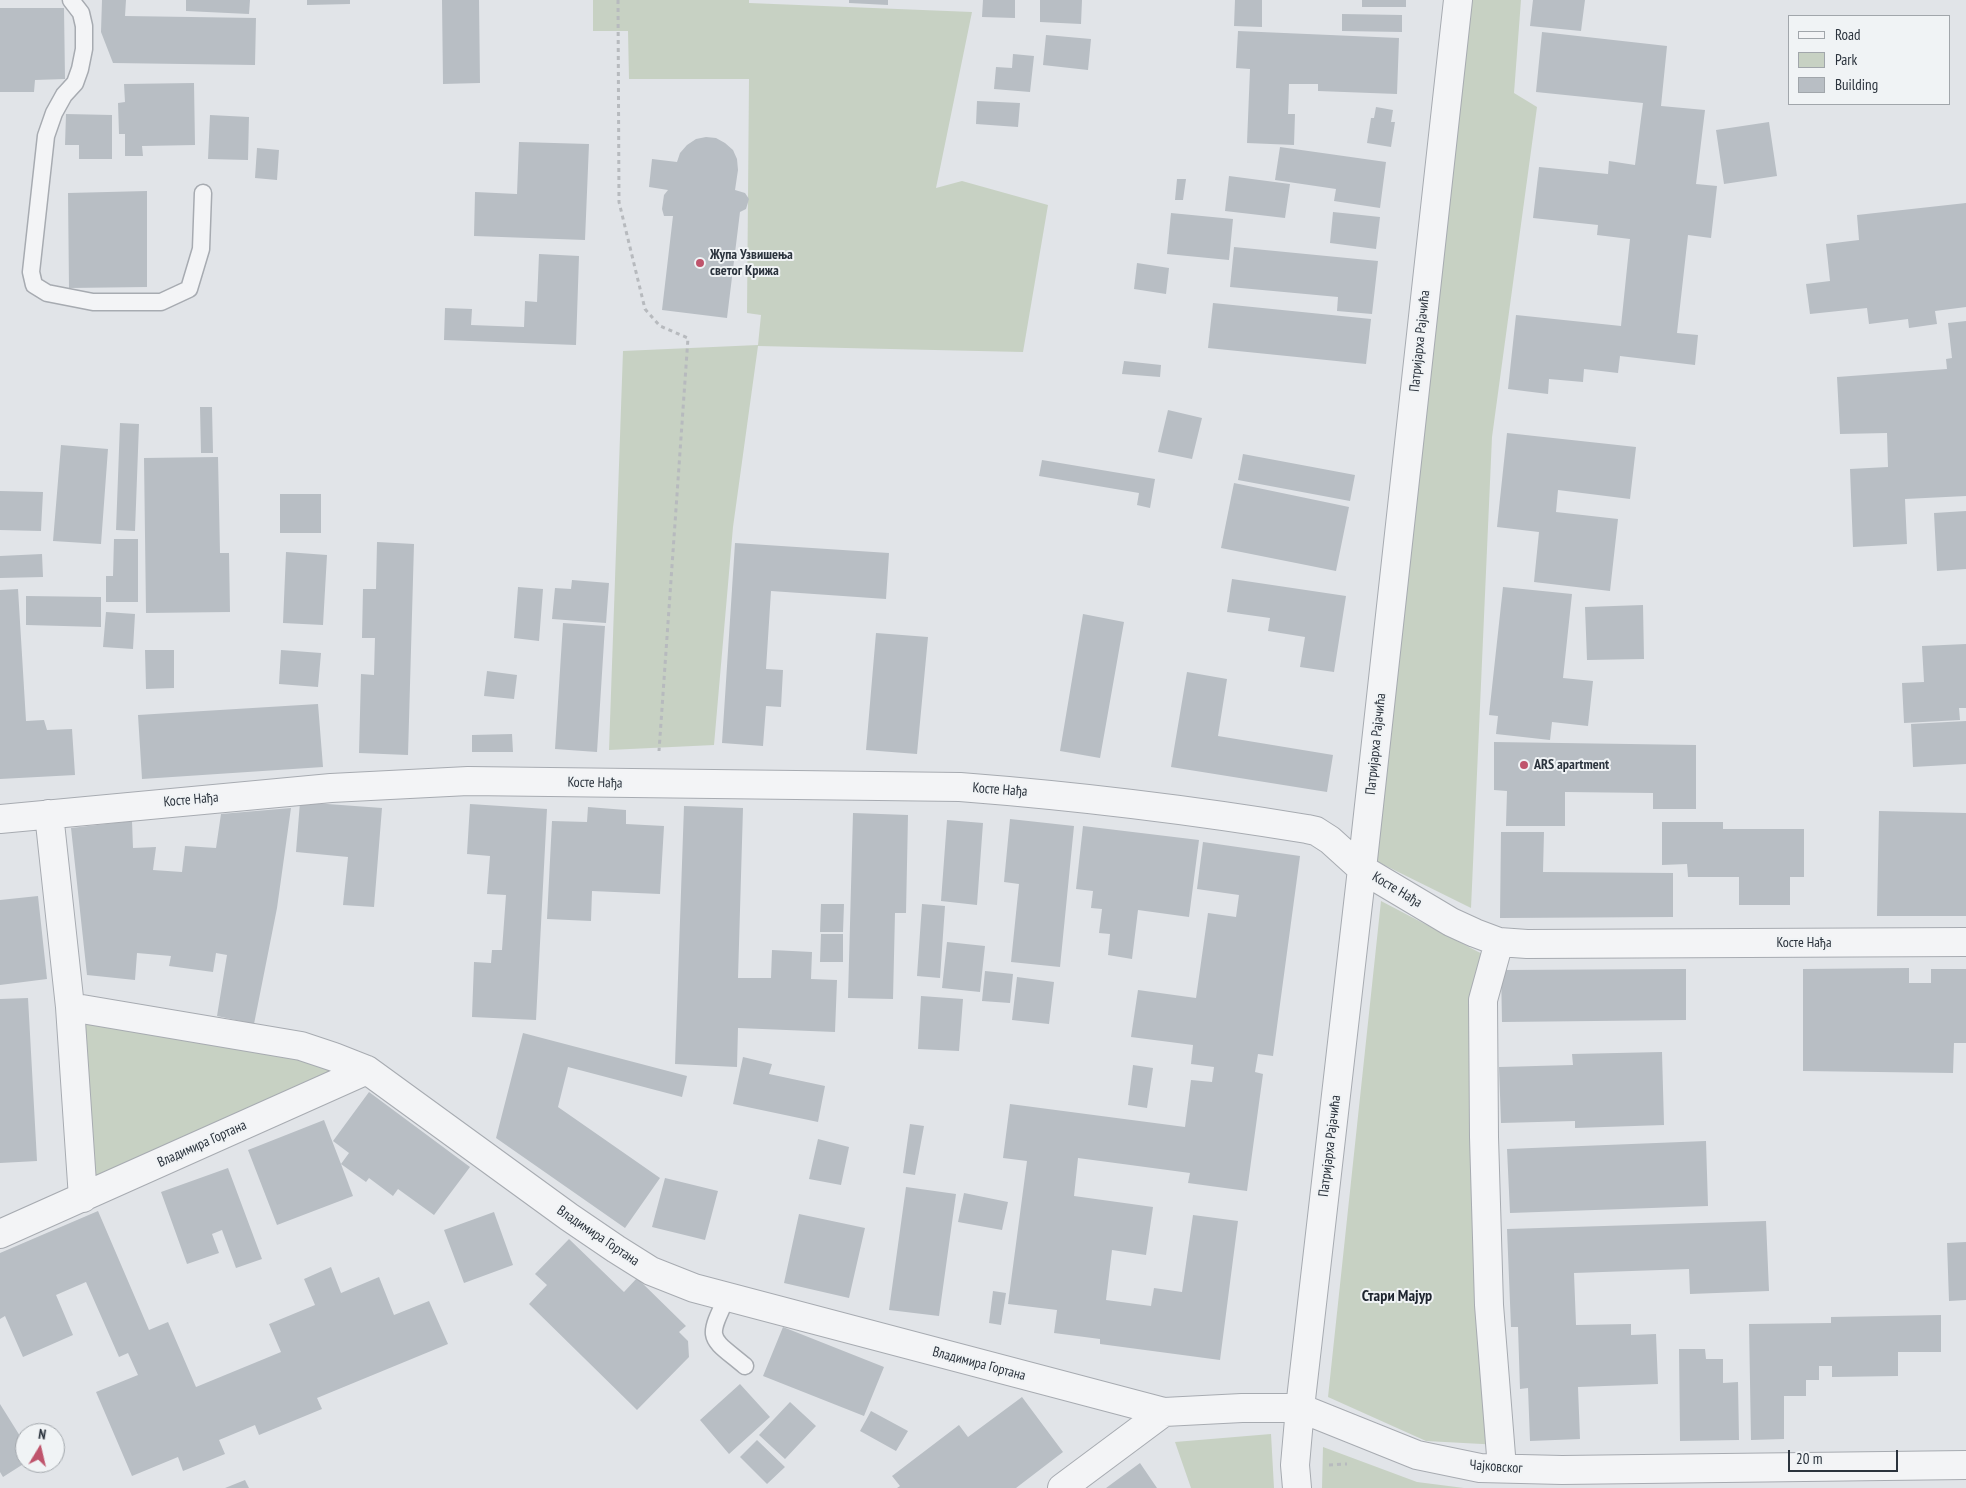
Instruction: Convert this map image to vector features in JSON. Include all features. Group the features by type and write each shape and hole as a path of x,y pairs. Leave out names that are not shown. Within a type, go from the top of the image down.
{"street":[{"name":"Патријарха Рајачића","path":"1296,1488 1300,1408 1362,869 1458,0"},
{"name":"Косте Нађа","path":"0,819 341,788 468,782 960,787 1041,793 1109,801 1307,829 1322,834 1362,869 1451,922 1474,934 1499,942 1537,944 1966,942"},
{"path":"49,814 70,1007 83,1198"},
{"path":"1499,942 1483,1000 1484,1137 1489,1305 1502,1468"},
{"path":"70,1007 300,1046 367,1070"},
{"name":"Владимира Гортана","path":"0,1234 367,1070 569,1217 651,1271 694,1288 1164,1412"},
{"name":"Чајковског","path":"1164,1412 1242,1408 1300,1408 1417,1455 1480,1468 1572,1470 1966,1465"},
{"path":"1062,1488 1164,1412"}],"lane":[{"path":"71,0 81,13 84,26 84,48 75,83 64,95 54,113 46,136 31,272 34,285 47,293 93,302 161,302 189,289 201,249 203,193"},
{"path":"727,1297 715,1323 713,1334 716,1342 745,1366"}],"path":[{"path":"618,0 619,202 645,309 660,326 688,338 657,784"}],"green space":[{"path":"593,0 749,0 749,3 972,12 936,188 962,181 1048,205 1023,352 758,346 733,527 714,745 609,750 623,351 758,345 761,315 747,313 749,79 629,79 628,31 593,31"},
{"path":"1472,0 1521,0 1514,93 1537,107 1492,437 1471,908 1376,861"},
{"path":"1381,901 1490,958 1501,1445 1426,1441 1328,1397"},
{"path":"70,1007 367,1070 83,1198"},
{"path":"1271,1434 1274,1488 1191,1488 1175,1442"},
{"path":"1323,1447 1417,1482 1464,1488 1322,1488"}],"building":[{"path":"102,0 126,0 125,16 256,18 255,65 113,63 101,32"},
{"path":"186,0 250,0 249,14 186,11"},
{"path":"307,0 350,0 350,4 307,5"},
{"path":"442,0 479,0 480,83 443,84"},
{"path":"849,0 888,0 888,5 849,3"},
{"path":"983,0 1015,0 1015,18 982,17"},
{"path":"1040,0 1082,0 1081,24 1040,22"},
{"path":"1235,0 1262,0 1262,27 1234,26"},
{"path":"1362,0 1406,0 1406,7 1362,7"},
{"path":"1533,0 1585,0 1581,31 1530,26"},
{"path":"0,8 64,8 65,79 35,80 34,92 0,92"},
{"path":"1342,14 1402,15 1402,32 1342,31"},
{"path":"1238,31 1399,38 1397,94 1318,91 1318,84 1289,84 1288,114 1295,114 1294,145 1247,143 1250,69 1236,68"},
{"path":"1542,32 1667,46 1661,106 1705,110 1696,184 1717,186 1711,238 1688,235 1677,333 1698,335 1695,365 1620,356 1618,373 1584,369 1583,382 1549,379 1548,394 1508,389 1516,315 1621,326 1630,239 1597,235 1598,225 1533,218 1539,167 1608,174 1609,161 1635,165 1643,103 1536,92"},
{"path":"1046,35 1091,39 1088,70 1043,65"},
{"path":"1013,54 1034,56 1030,92 994,89 996,67 1012,68"},
{"path":"194,83 195,145 142,146 143,156 125,156 125,134 119,134 118,103 125,102 124,84"},
{"path":"977,101 1020,103 1018,127 976,124"},
{"path":"1376,107 1393,110 1391,122 1395,122 1391,147 1367,143 1371,118 1374,118"},
{"path":"66,114 112,115 112,159 79,159 79,145 65,145"},
{"path":"210,115 249,117 248,160 208,159"},
{"path":"1769,122 1777,176 1724,184 1716,130"},
{"name":"Жупа Узвишења светог Крижа","path":"716,138 733,150 737,159 738,170 735,190 745,193 749,199 746,209 740,212 727,318 662,310 673,216 664,216 662,209 664,195 668,190 649,187 652,159 677,162 680,153 687,145 696,139"},
{"path":"519,142 589,144 585,240 474,236 475,192 517,194"},
{"path":"1280,147 1386,162 1380,208 1334,201 1336,189 1275,180"},
{"path":"257,148 279,150 277,180 255,178"},
{"path":"1229,176 1290,184 1285,218 1225,211"},
{"path":"1177,179 1186,179 1183,200 1175,200"},
{"path":"147,191 147,287 69,288 68,193"},
{"path":"1966,203 1966,307 1935,311 1937,324 1909,328 1908,319 1869,324 1867,308 1810,314 1806,284 1830,281 1826,244 1859,240 1857,215"},
{"path":"1333,212 1380,217 1376,249 1330,243"},
{"path":"1171,213 1233,219 1229,260 1167,254"},
{"path":"1234,247 1378,261 1372,314 1337,311 1338,297 1230,287"},
{"path":"539,254 579,256 576,345 444,340 445,308 472,309 471,325 524,327 525,301 537,302"},
{"path":"1137,263 1169,268 1166,294 1134,289"},
{"path":"1213,303 1371,319 1366,364 1208,348"},
{"path":"1966,321 1966,496 1905,499 1907,544 1853,547 1850,469 1888,467 1887,433 1840,434 1837,377 1947,369 1946,359 1952,358 1948,323"},
{"path":"1124,361 1161,365 1160,377 1122,374"},
{"path":"200,407 212,407 213,453 201,453"},
{"path":"1168,410 1202,418 1192,459 1158,452"},
{"path":"120,423 139,424 135,531 116,530"},
{"path":"1507,433 1636,447 1630,499 1558,490 1556,512 1618,519 1610,591 1534,582 1539,532 1497,527"},
{"path":"61,445 108,449 101,544 53,541"},
{"path":"1243,454 1355,475 1350,501 1238,480"},
{"path":"218,457 220,553 229,553 230,612 146,613 144,458"},
{"path":"1042,460 1155,479 1150,508 1137,505 1139,493 1039,476"},
{"path":"1234,483 1349,507 1336,571 1221,548"},
{"path":"0,491 43,492 41,531 0,530"},
{"path":"280,494 321,494 321,533 280,533"},
{"path":"1966,511 1966,569 1937,571 1934,513"},
{"path":"114,539 138,539 138,602 106,602 106,576 113,576"},
{"path":"377,542 414,544 408,755 359,753 361,674 374,675 375,638 362,638 363,589 376,589"},
{"path":"735,543 889,553 886,599 771,591 766,669 783,670 781,707 766,706 763,746 722,743"},
{"path":"286,552 327,555 323,625 283,623"},
{"path":"42,554 43,577 0,578 0,556"},
{"path":"1232,579 1346,596 1334,672 1300,667 1305,637 1268,631 1270,618 1227,612"},
{"path":"572,580 609,583 606,623 552,619 555,588 571,589"},
{"path":"518,587 543,589 539,641 514,638"},
{"path":"1503,587 1572,594 1563,678 1593,681 1588,726 1552,722 1550,740 1496,734 1498,716 1489,715"},
{"path":"18,589 26,721 44,720 47,730 72,729 75,775 0,779 0,590"},
{"path":"26,596 101,597 101,627 26,625"},
{"path":"1643,605 1644,659 1587,660 1585,607"},
{"path":"106,612 135,614 133,649 103,647"},
{"path":"1083,614 1124,622 1100,758 1060,751"},
{"path":"563,623 605,626 597,752 555,749"},
{"path":"876,633 928,637 917,754 866,750"},
{"path":"1966,644 1966,708 1959,708 1960,720 1904,723 1902,683 1924,682 1922,646"},
{"path":"145,650 174,650 174,688 146,689"},
{"path":"281,650 321,653 318,687 279,684"},
{"path":"487,671 517,675 514,699 484,696"},
{"path":"1187,672 1227,679 1218,736 1333,755 1327,792 1171,767"},
{"path":"318,704 323,767 142,779 138,715"},
{"path":"1966,721 1966,764 1913,767 1911,724"},
{"path":"512,734 513,752 472,752 472,735"},
{"path":"1494,742 1696,745 1696,809 1653,809 1653,793 1565,792 1565,826 1506,826 1507,791 1494,790"},
{"path":"300,802 382,808 374,907 343,905 348,857 296,852"},
{"path":"470,804 547,809 536,1020 472,1017 474,962 491,963 492,950 502,950 506,895 487,894 490,856 467,854"},
{"path":"684,806 743,808 738,978 771,978 772,950 812,952 811,979 837,980 835,1032 738,1028 737,1067 675,1064"},
{"path":"588,807 626,810 626,824 664,826 660,894 592,891 591,921 547,919 552,821 587,822"},
{"path":"291,808 277,908 254,1024 217,1016 227,955 216,953 213,972 169,966 171,956 137,953 135,980 87,975 71,828 132,821 133,848 156,847 153,870 182,872 185,846 216,848 221,814"},
{"path":"1879,811 1966,813 1966,916 1877,916"},
{"path":"853,813 908,815 906,913 895,913 893,999 848,998"},
{"path":"1010,819 1074,826 1060,967 1011,962 1019,884 1004,882"},
{"path":"947,820 983,823 977,905 941,901"},
{"path":"1662,822 1723,822 1723,829 1804,829 1804,877 1790,877 1790,905 1739,905 1739,877 1688,877 1687,864 1662,865"},
{"path":"1083,826 1199,840 1189,917 1138,910 1132,959 1108,955 1110,934 1099,933 1102,909 1091,908 1093,891 1076,889"},
{"path":"1501,832 1544,832 1543,872 1673,873 1673,917 1500,918"},
{"path":"1203,842 1300,856 1273,1056 1258,1054 1255,1072 1263,1074 1247,1191 1188,1183 1190,1173 1078,1158 1074,1196 1153,1207 1146,1255 1112,1250 1106,1300 1151,1306 1154,1288 1182,1292 1193,1215 1238,1221 1220,1360 1100,1344 1100,1339 1054,1333 1057,1310 1008,1304 1027,1161 1003,1158 1010,1104 1185,1127 1191,1080 1212,1082 1214,1067 1191,1064 1193,1045 1131,1037 1138,990 1196,998 1208,913 1236,917 1239,895 1197,889"},
{"path":"38,896 47,979 0,985 0,900"},
{"path":"821,904 844,904 843,932 820,932"},
{"path":"922,904 945,906 940,978 917,976"},
{"path":"821,934 843,934 843,962 820,962"},
{"path":"947,942 985,946 980,992 942,988"},
{"path":"1909,968 1909,983 1931,983 1931,969 1966,969 1966,1043 1954,1043 1953,1073 1803,1071 1803,969"},
{"path":"1686,969 1686,1020 1502,1022 1501,970"},
{"path":"985,971 1013,974 1010,1003 982,1001"},
{"path":"1017,977 1054,982 1049,1024 1012,1020"},
{"path":"921,996 963,999 959,1051 918,1049"},
{"path":"28,998 37,1161 0,1163 0,999"},
{"path":"523,1033 687,1076 682,1097 568,1067 558,1107 660,1178 625,1228 496,1138"},
{"path":"1662,1052 1664,1125 1575,1128 1575,1121 1501,1123 1499,1067 1573,1065 1572,1054"},
{"path":"743,1057 772,1064 769,1074 825,1086 818,1122 733,1104"},
{"path":"1133,1065 1153,1068 1147,1108 1128,1105"},
{"path":"369,1092 470,1167 434,1215 398,1189 393,1196 369,1178 366,1182 341,1164 349,1153 333,1141"},
{"path":"324,1120 353,1196 277,1225 248,1150"},
{"path":"910,1124 924,1126 915,1175 903,1173"},
{"path":"818,1139 849,1147 841,1185 809,1179"},
{"path":"1706,1141 1708,1206 1510,1213 1507,1149"},
{"path":"228,1168 262,1259 236,1268 222,1230 212,1234 219,1253 187,1264 161,1192"},
{"path":"665,1178 718,1191 705,1240 652,1227"},
{"path":"906,1187 956,1194 939,1316 889,1310"},
{"path":"964,1193 1008,1202 1002,1230 958,1222"},
{"path":"98,1211 149,1330 168,1322 196,1387 281,1352 269,1324 315,1305 304,1279 331,1267 341,1293 379,1277 394,1315 429,1301 448,1344 317,1398 322,1409 259,1435 255,1425 219,1440 225,1454 183,1471 178,1457 132,1476 96,1392 138,1375 128,1353 119,1357 86,1282 56,1295 73,1335 23,1357 5,1316 0,1319 0,1253"},
{"path":"494,1212 513,1265 464,1283 444,1230"},
{"path":"799,1214 865,1228 849,1298 784,1283"},
{"path":"1766,1221 1769,1291 1690,1294 1689,1269 1574,1273 1576,1325 1631,1324 1631,1335 1656,1334 1658,1384 1578,1387 1580,1439 1530,1441 1528,1388 1520,1389 1518,1327 1511,1327 1507,1229"},
{"path":"569,1239 624,1292 637,1278 686,1326 679,1332 688,1341 689,1357 637,1410 529,1304 547,1285 535,1274"},
{"path":"1966,1242 1966,1300 1949,1301 1947,1243"},
{"path":"993,1291 1006,1293 1001,1325 989,1323"},
{"path":"1941,1315 1941,1352 1898,1352 1898,1376 1832,1377 1832,1366 1819,1366 1819,1380 1806,1380 1806,1396 1784,1396 1784,1439 1751,1440 1749,1324 1831,1323 1831,1317"},
{"path":"783,1327 884,1367 864,1416 763,1376"},
{"path":"1679,1349 1705,1349 1706,1359 1723,1359 1723,1383 1738,1382 1739,1440 1680,1441"},
{"path":"740,1384 770,1417 729,1454 700,1420"},
{"path":"1022,1397 1063,1452 1016,1488 897,1488 900,1486 892,1476 959,1425 968,1437"},
{"path":"790,1402 816,1426 785,1459 759,1435"},
{"path":"0,1404 15,1428 15,1469 3,1477 0,1472"},
{"path":"871,1411 908,1431 896,1451 860,1431"},
{"path":"757,1440 785,1467 767,1484 740,1457"},
{"path":"1140,1463 1157,1488 1106,1488"},
{"path":"245,1480 249,1488 225,1488"}],"place":[{"name":"Жупа Узвишења светог Крижа","path":"700,263"},
{"name":"ARS apartment","path":"1524,765"}],"district":[{"name":"Стари Мајур","path":"1397,1296"}]}
